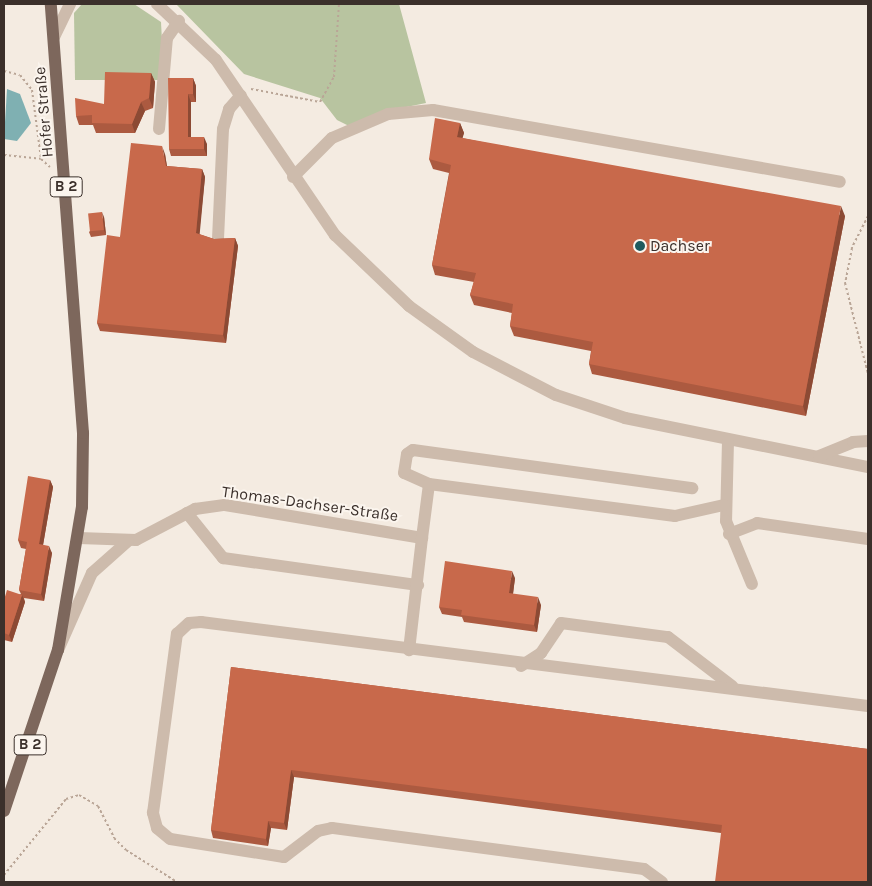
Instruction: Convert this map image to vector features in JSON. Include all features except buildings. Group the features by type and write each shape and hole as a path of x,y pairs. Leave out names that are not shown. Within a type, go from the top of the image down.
{"main road":[{"name":"Hofer Straße","path":"52,4 83,433 79,538"},
{"name":"B 2","path":"4,811 58,650 79,538"}],"street":[{"path":"54,37 70,4"},
{"path":"158,4 179,20 238,91 293,177 359,261 427,321 473,352 573,402 728,441 868,467"},
{"path":"159,129 167,38 179,20"},
{"path":"218,239 223,129 229,109 238,91"},
{"path":"293,177 332,138 388,114 433,110 840,182"},
{"path":"728,441 724,505 730,534 752,584"},
{"path":"816,457 853,442 868,441"},
{"path":"692,488 413,450 407,454 404,473 429,484 675,516 724,505"},
{"path":"409,650 416,611 429,484"},
{"name":"Thomas-Dachser-Straße","path":"128,541 187,513 225,506 422,538"},
{"path":"187,513 223,558 418,585"},
{"path":"730,534 757,523 868,539"},
{"path":"79,538 128,541"},
{"path":"58,650 92,573 128,541"},
{"path":"662,882 644,864 332,828 277,857 178,842 157,828 152,813 178,634 184,625 201,622 521,666 732,686 868,706"},
{"path":"521,666 541,653 561,623 668,637 732,686"}],"path":[{"path":"238,91 320,102 334,77 338,4"},
{"path":"4,71 20,75 32,90 41,159"},
{"path":"4,155 41,159 65,176"},
{"path":"868,216 852,248 845,284 868,374"},
{"path":"4,875 66,798 79,795 98,806 114,838 126,850 177,882"}],"green space":[{"path":"82,4 134,4 161,22 164,80 75,80 74,13"},
{"path":"176,4 399,4 426,103 382,112 349,126 337,120 320,98 244,74"}],"water":[{"path":"7,89 20,94 31,123 17,141 4,139"}],"place":[{"name":"Dachser","path":"640,246"}]}
